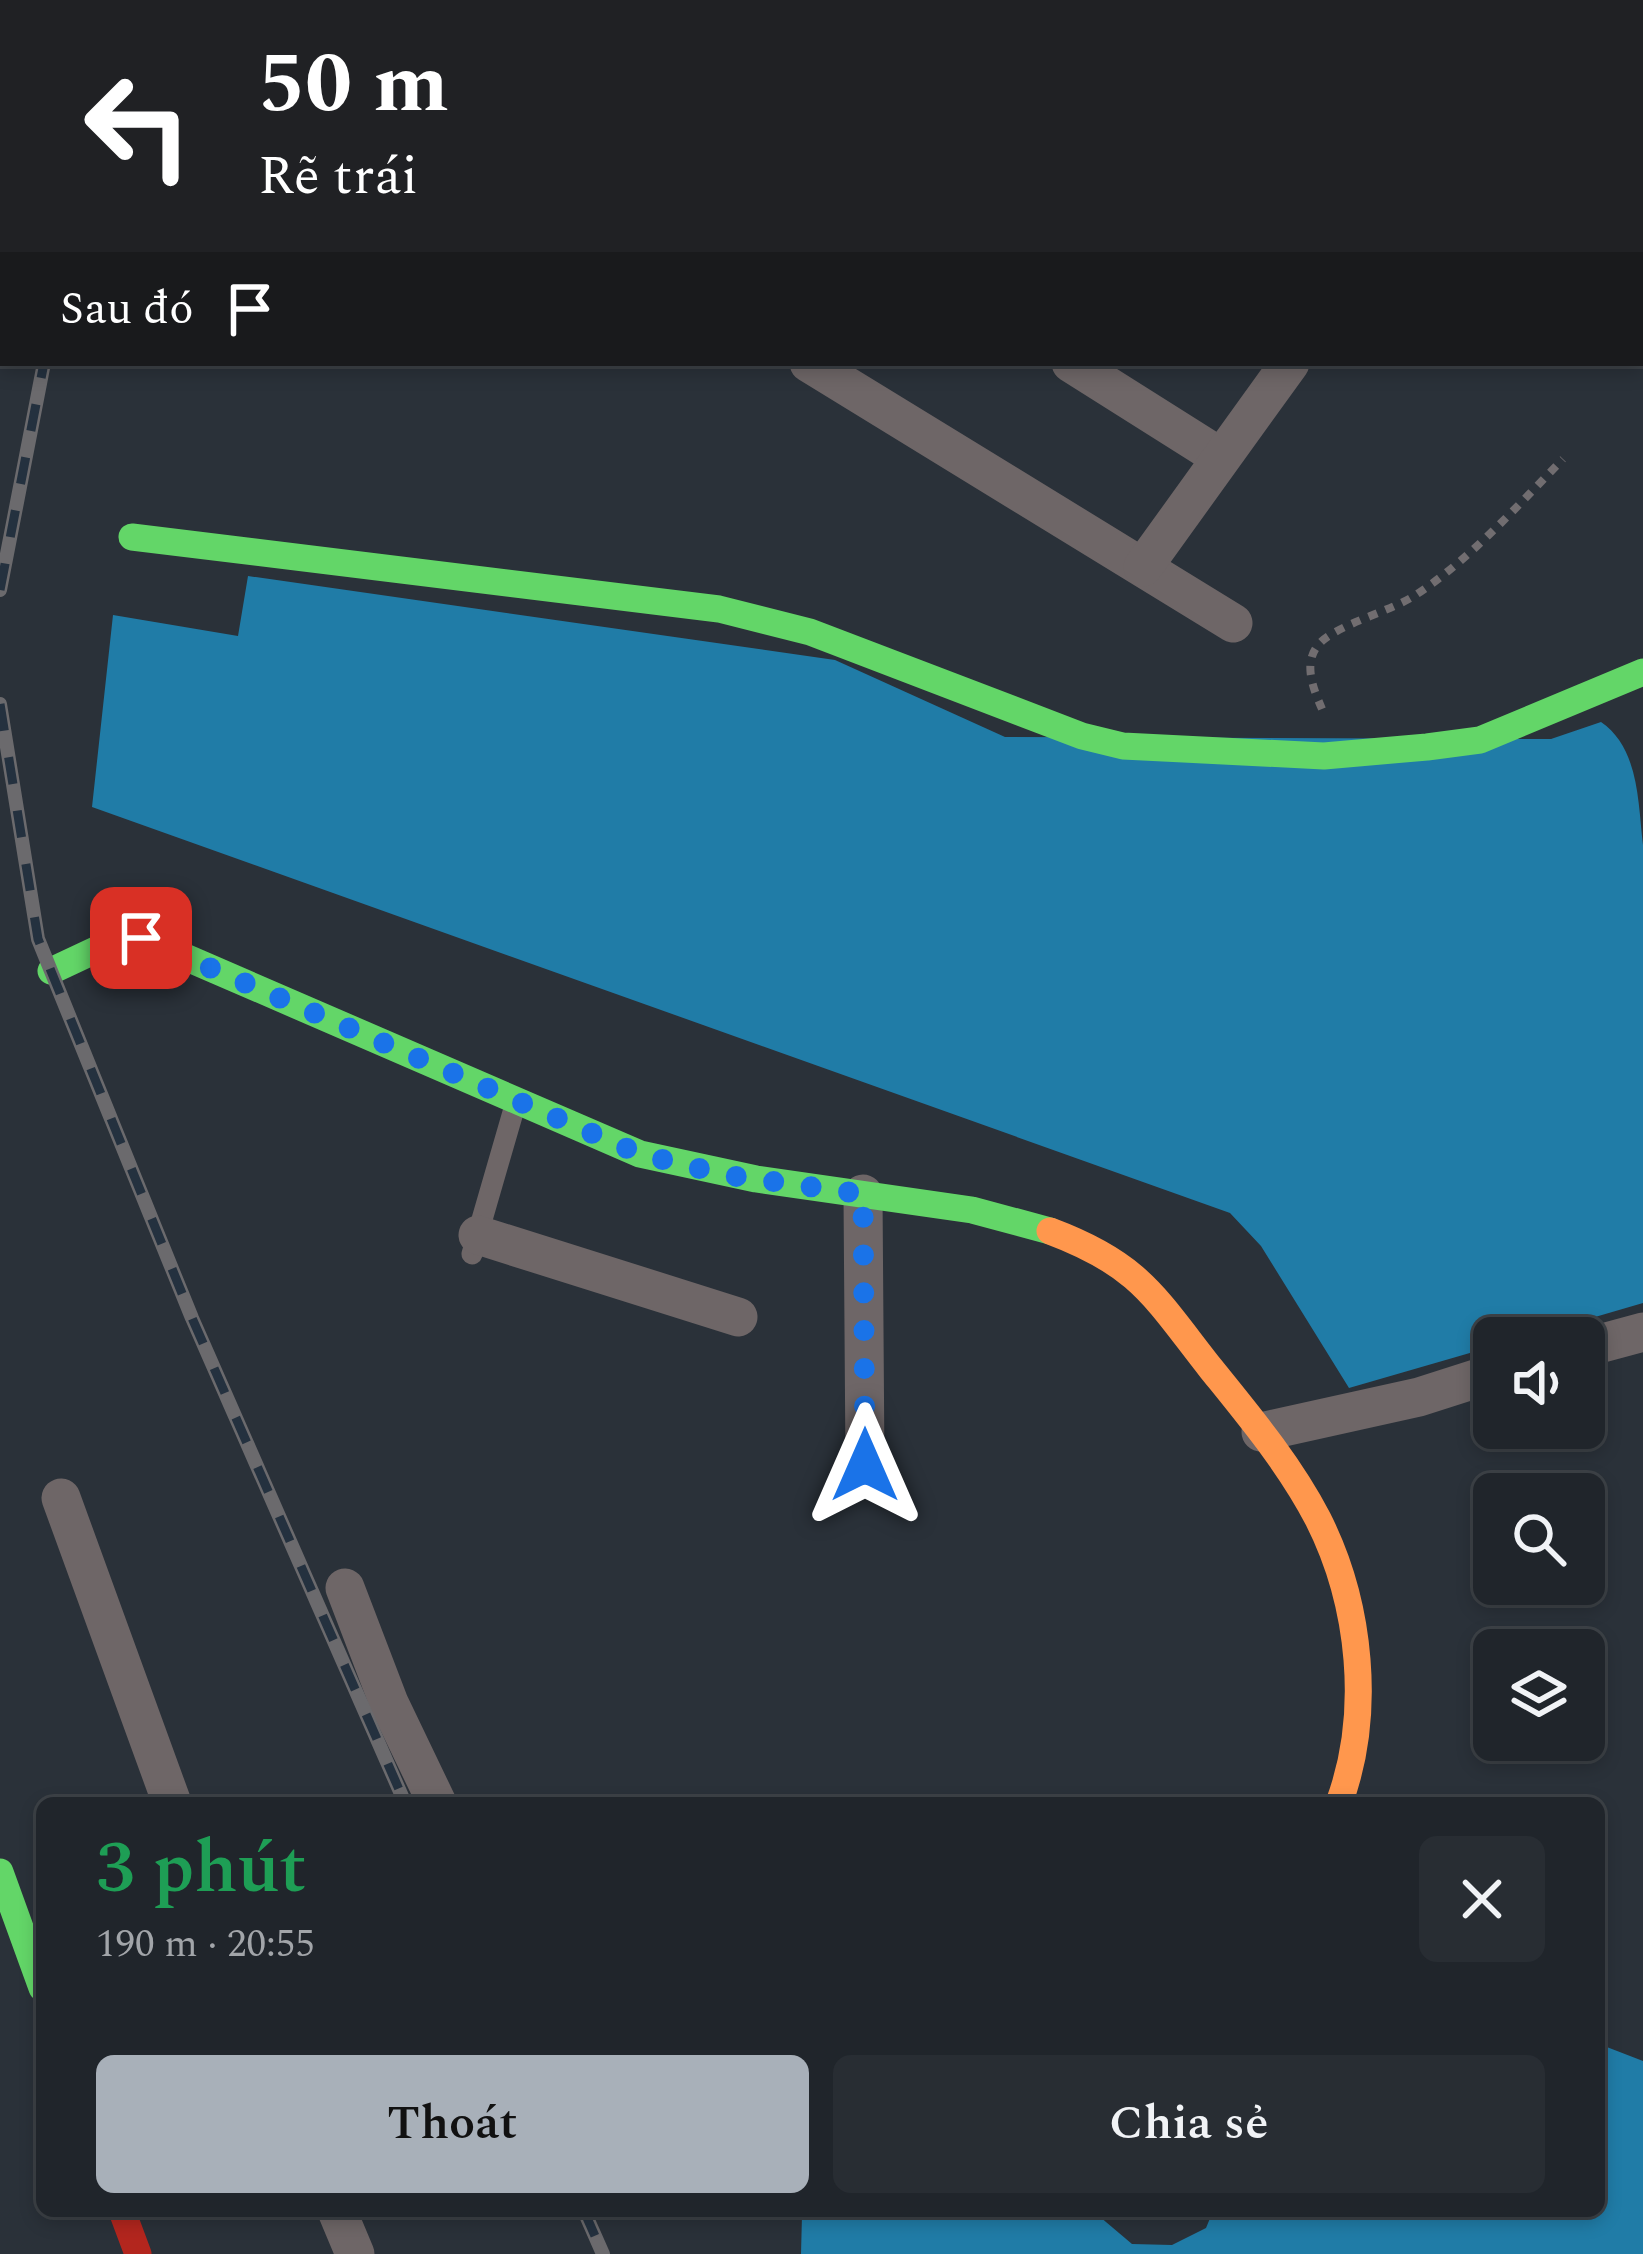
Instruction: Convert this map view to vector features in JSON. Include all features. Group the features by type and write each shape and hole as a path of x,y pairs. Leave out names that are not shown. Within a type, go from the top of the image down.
{"main road":[{"path":"132,537 719,609 810,632 1082,736 1123,746 1342,755 1480,740 1643,672"},
{"path":"51,971 117,940 141,938 640,1154 726,1175 962,1208 1028,1224 1117,1261 1155,1296 1261,1432 1330,1544 1349,1602 1356,1672 1355,1732 1349,1784 1343,1797"},
{"path":"0,1872 36,1971"},
{"path":"124,2217 136,2249"}],"street":[{"path":"813,366 1233,623"},
{"path":"1076,366 1220,457"},
{"path":"1143,567 1288,366"},
{"path":"863,1194 865,1465"},
{"path":"475,1245 738,1317"},
{"path":"1605,1342 1643,1332"},
{"path":"1261,1432 1473,1379"},
{"path":"61,1498 170,1797"},
{"path":"345,1588 389,1703 434,1797"},
{"path":"340,2217 355,2254"}],"lane":[{"path":"475,1245 516,1102"},
{"path":"107,2254 136,2249"}],"path":[{"path":"1342,755 1312,686 1309,662 1322,641 1411,598 1463,560 1563,459"}],"water":[{"path":"248,576 835,660 1005,737 1551,739 1601,722 1614,733 1630,761 1643,845 1643,1303 1595,1317 1473,1317 1473,1352 1349,1388 1261,1246 1230,1213 92,807 113,615 238,636"},
{"path":"1605,2046 1643,2061 1643,2254 801,2254 802,2217 1100,2217 1132,2244 1172,2245 1206,2228 1211,2217 1605,2217"}],"railway":[{"path":"0,590 43,366"},
{"path":"0,704 38,939 192,1318 402,1797"},
{"path":"587,2217 603,2254"}],"traffic: fast":[{"path":"132,537 719,609 810,632 1082,736 1123,746 1324,756 1480,740 1643,672"},
{"path":"51,971 117,940 141,938 640,1154 756,1179 972,1210 1050,1231"},
{"path":"0,1872 36,1971"}],"traffic: slow":[{"path":"1050,1231 1106,1257 1160,1303 1269,1442 1318,1519 1344,1587 1357,1660 1356,1733 1341,1797"}],"traffic: jam":[{"path":"124,2217 138,2254"}],"route":[{"path":"141,938 640,1154 726,1175 863,1194 865,1465"}]}
